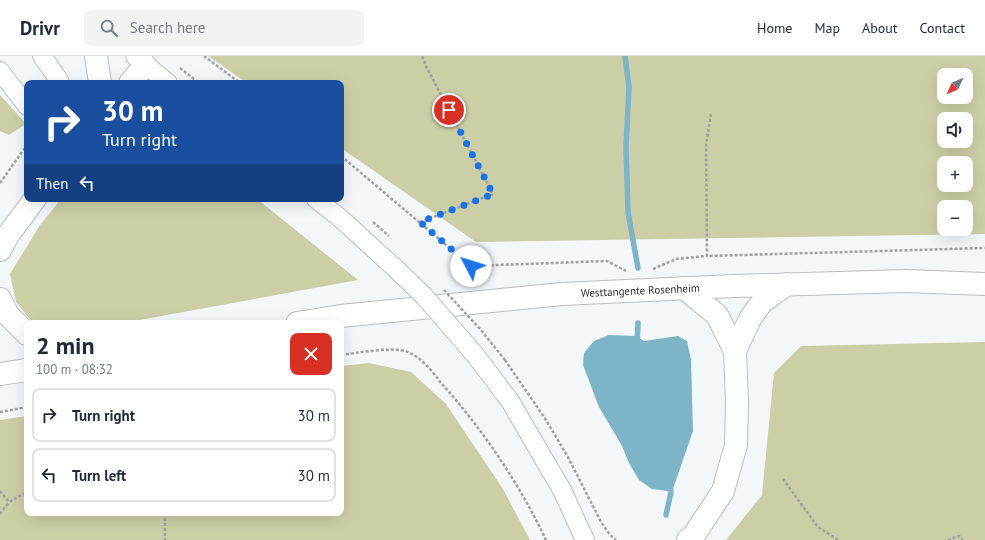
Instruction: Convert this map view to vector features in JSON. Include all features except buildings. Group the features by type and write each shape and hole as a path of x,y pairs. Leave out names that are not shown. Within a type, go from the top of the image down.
{"highway":[{"path":"96,56 100,80"},
{"path":"131,80 140,61"},
{"path":"0,250 8,235 33,202"},
{"name":"Westtangente Rosenheim","path":"316,320 341,316 562,294 787,284 906,281 985,284"},
{"path":"735,351 750,319 762,302 787,284"},
{"path":"684,288 717,315 735,351 737,402 736,445 723,491 694,535 688,540"},
{"path":"0,299 8,315 24,331"},
{"path":"0,374 24,370"}],"street":[{"path":"42,56 59,80"},
{"path":"140,61 164,80"},
{"path":"0,71 24,102"},
{"path":"320,202 340,218 395,268 424,297 476,356 510,401 562,490 585,540"}],"path":[{"path":"204,56 236,80"},
{"path":"420,222 493,194 422,56"},
{"path":"707,256 706,145 712,114"},
{"path":"0,183 24,149"},
{"path":"344,159 471,266 607,261 625,271"},
{"path":"653,269 676,259 707,256 985,248"},
{"path":"440,285 480,328 505,360 546,420 569,459 601,522 610,535 616,540"},
{"path":"344,355 383,349 407,352 425,364 450,392 482,434 520,492 546,540"},
{"path":"0,412 24,408"},
{"path":"783,479 818,527 838,540"},
{"path":"0,491 9,502"},
{"path":"0,514 9,502 24,494"},
{"path":"165,516 166,540"},
{"path":"948,540 958,536 963,540"}],"green space":[{"path":"208,56 985,56 985,234 973,234 973,200 937,200 937,235 476,242 344,150 344,80 243,80"},
{"path":"0,95 24,122 24,125 9,135 0,131"},
{"path":"59,202 261,202 358,280 139,320 31,320 16,302 10,274 40,225"},
{"path":"985,342 985,540 726,540 762,495 774,373 801,346"},
{"path":"369,363 411,372 446,404 503,489 530,540 0,540 0,420 24,416 24,516 344,516 344,366"}],"water":[{"path":"609,335 636,336 644,341 678,336 687,341 691,360 693,431 674,486 668,491 652,489 639,480 629,463 622,446 599,407 583,365 584,353 594,341"}],"waterway":[{"path":"625,56 629,87 626,147 628,212 638,268"},
{"path":"637,344 638,323"},
{"path":"666,515 671,492 670,482"}],"route":[{"path":"449,110 493,194 420,222 471,266"}]}
